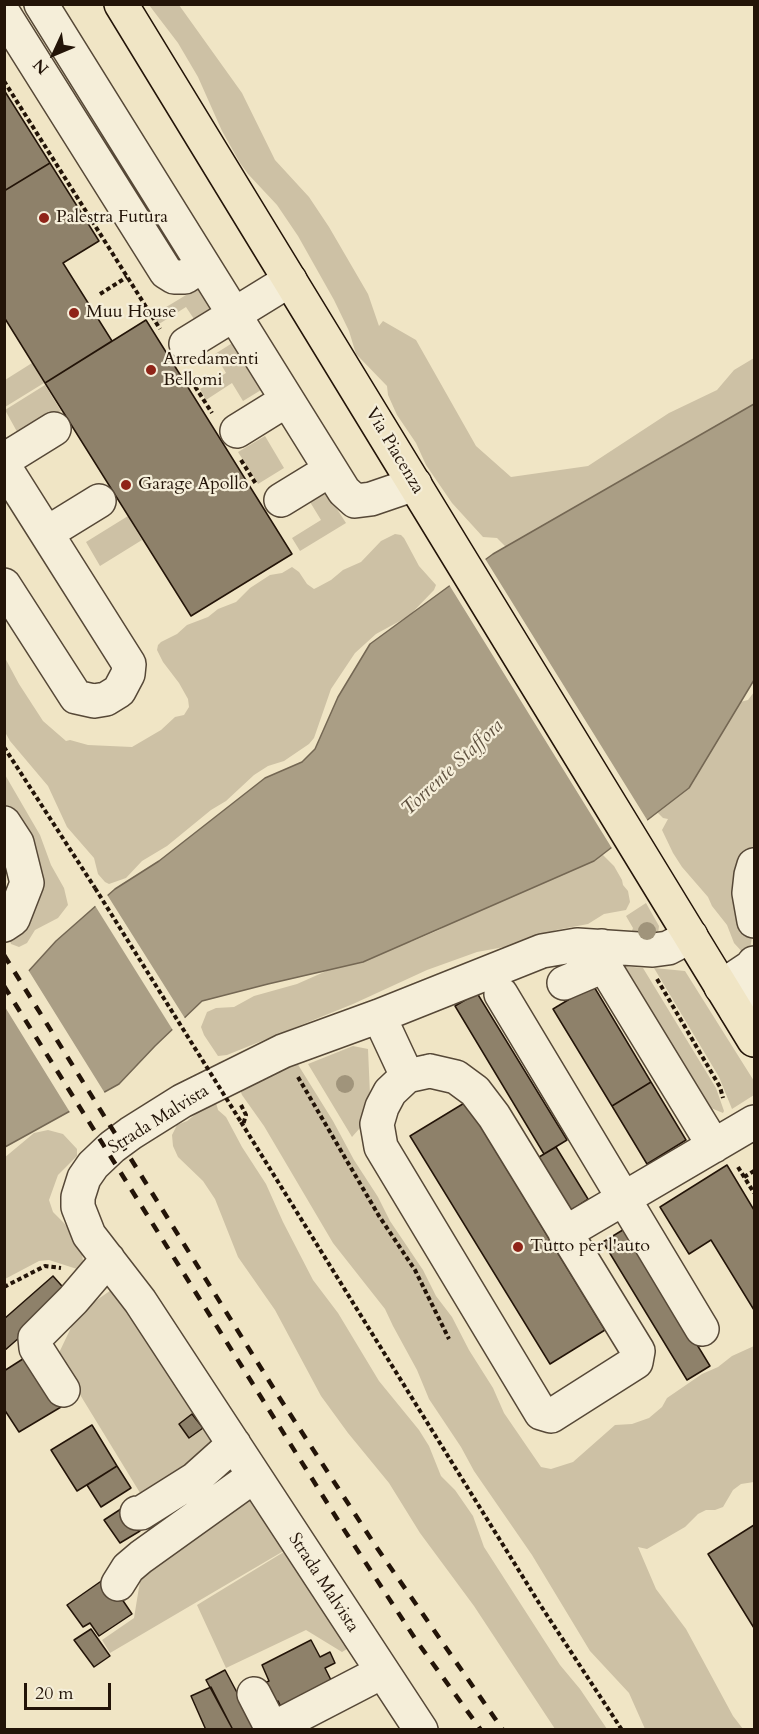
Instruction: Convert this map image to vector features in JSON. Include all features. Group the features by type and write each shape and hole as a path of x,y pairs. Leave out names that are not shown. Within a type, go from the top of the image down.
{"main road":[{"name":"Via Piacenza","path":"121,4 691,936 737,998 754,1040"}],"street":[{"path":"43,5 344,491 355,501 371,499 415,484"},
{"path":"4,14 166,272 174,277 185,277 203,266"},
{"path":"177,349 290,280"},
{"path":"229,434 287,400"},
{"path":"4,460 54,429"},
{"path":"4,466 129,664 128,674 119,691 106,699 94,701 76,697 4,585"},
{"path":"272,497 330,470"},
{"path":"47,533 99,501"},
{"path":"4,823 17,843 27,883 13,919 4,925"},
{"path":"754,865 749,893 754,921"},
{"name":"Strada Malvista","path":"421,1730 140,1301 101,1268 78,1207 78,1197 84,1178 93,1165 112,1147 182,1101 283,1051 379,1016 542,951 577,945 603,955 639,949 653,950 668,948 691,936"},
{"path":"564,983 599,968 603,955"},
{"path":"603,955 714,1146"},
{"path":"737,998 754,963"},
{"path":"501,994 702,1329"},
{"path":"379,1016 407,1076"},
{"path":"430,1071 456,1077 475,1091 494,1116 638,1351 636,1362 551,1416 541,1413 381,1147 377,1124 382,1107 390,1092 407,1076 430,1071"},
{"path":"565,1233 749,1125"},
{"path":"63,1390 36,1348 35,1338 101,1268"},
{"path":"136,1513 141,1513 195,1479 234,1444"},
{"path":"118,1584 128,1568 141,1557 254,1476"},
{"path":"254,1694 270,1725 276,1727 382,1672"}],"path":[{"path":"4,81 177,349 229,434 272,497"},
{"path":"4,747 95,888 539,1604 622,1730"},
{"path":"639,949 720,1087 728,1110 749,1125"},
{"path":"283,1051 379,1216 415,1270 449,1339"},
{"path":"744,1177 754,1171"},
{"path":"4,1287 45,1266 66,1269 101,1268"}],"shaded area":[{"path":"149,5 179,5 242,93 275,160 309,197 329,227 368,294 379,326 383,321 416,340 476,446 511,477 588,466 669,413 717,390 734,370 754,358 754,474 508,549 497,538 483,537 452,503 426,465 416,443 397,415 388,395 387,386 356,354 349,331 334,300 298,236 277,205 240,163 222,131 198,77 178,43"},
{"path":"201,286 215,310 196,322 186,307 159,324 153,315"},
{"path":"237,340 266,387 243,401 232,383 206,400 200,389 226,373 215,354"},
{"path":"32,363 44,383 5,407 5,380"},
{"path":"45,385 61,411 20,437 5,410"},
{"path":"265,436 284,468 258,484 238,452"},
{"path":"326,492 346,523 300,551 292,538 321,520 310,502"},
{"path":"128,516 142,540 100,566 86,542"},
{"path":"395,534 404,538 419,566 436,585 434,590 409,616 376,634 355,653 331,689 314,738 309,744 284,761 268,766 254,775 226,801 211,810 167,846 142,861 126,878 109,884 105,882 98,874 94,858 67,827 48,786 5,732 4,656 43,721 66,741 88,745 132,747 161,730 175,717 184,715 189,707 188,699 157,650 161,642 177,634 187,625 236,602 250,588 270,575 282,573 292,567 314,589 343,570 361,562 381,541"},
{"path":"754,692 754,851 750,923 752,938 750,948 745,955 734,943 727,925 708,897 673,853 662,830 668,819 663,818 642,797 740,702 748,700"},
{"path":"4,773 40,835 51,865 64,888 68,905 58,918 35,930 27,943 19,947 11,944 8,936 14,927"},
{"path":"602,854 614,866 628,891 630,902 626,910 604,914 588,924 556,930 531,942 477,952 427,970 353,1004 227,1055 218,1056 204,1035 201,1027 207,1012 216,1008 234,1007 254,996 297,984 349,961 413,941 439,930 531,875"},
{"path":"646,903 659,926 658,934 628,942 633,928 626,916"},
{"path":"623,966 643,968 716,1088 723,1113 711,1108"},
{"path":"654,968 685,971 754,1081 754,1095 732,1109 719,1077"},
{"path":"353,1046 368,1049 370,1095 367,1120 352,1137 308,1064"},
{"path":"297,1063 378,1197 390,1221 423,1270 436,1296 452,1317 493,1388 504,1413 541,1467 551,1469 573,1462 615,1425 632,1424 649,1418 662,1407 667,1398 702,1374 754,1346 754,1482 741,1484 733,1490 723,1507 698,1514 685,1527 647,1549 638,1547 656,1589 686,1629 733,1716 743,1729 645,1729 629,1693 590,1651 532,1555 474,1471 429,1399 417,1370 385,1309 333,1243 264,1126 242,1095 240,1090 281,1065"},
{"path":"215,1099 218,1110 226,1117 266,1184 313,1280 338,1313 379,1381 419,1430 429,1446 441,1476 455,1490 473,1516 484,1547 560,1665 580,1689 607,1729 555,1729 474,1606 420,1533 389,1483 321,1396 275,1310 238,1257 215,1199 203,1181 178,1157 173,1146 172,1135 177,1125 187,1121"},
{"path":"48,1130 63,1134 77,1149 77,1156 58,1175 49,1200 53,1212 64,1223 81,1248 83,1261 77,1269 49,1260 39,1261 5,1279 4,1158 34,1133"},
{"path":"117,1286 218,1440 145,1501 57,1357 78,1313"},
{"path":"242,1494 255,1498 287,1549 110,1653 102,1640 134,1618 141,1575"},
{"path":"287,1550 352,1646 342,1652 306,1630 226,1668 197,1605"}],"water":[{"name":"Torrente Staffora","path":"754,404 754,680 689,788 594,861 363,962 202,1001 119,1084 5,1147 5,997 56,941 115,889 159,861 265,778 302,762 315,749 338,697 370,644 493,554"}],"pier":[{"path":"484,557 649,823 613,850 448,583"},
{"path":"106,893 186,1020 174,1032 94,904"},
{"path":"27,968 106,1095 71,1114 5,1007 4,993"}],"building":[{"path":"4,90 50,163 4,191"},
{"path":"50,163 99,241 63,263 112,341 45,383 4,317 4,191"},
{"path":"146,320 292,554 191,616 45,383"},
{"path":"593,985 651,1082 612,1106 553,1009"},
{"path":"477,993 567,1140 544,1154 455,1006"},
{"path":"651,1082 686,1140 647,1164 612,1106"},
{"path":"466,1102 605,1330 550,1364 410,1136"},
{"path":"556,1147 588,1199 567,1213 534,1160"},
{"path":"727,1165 754,1210 754,1310 711,1240 689,1254 660,1207"},
{"path":"626,1228 710,1366 687,1380 603,1242"},
{"path":"53,1276 69,1294 4,1351 4,1319"},
{"path":"29,1355 61,1407 19,1432 4,1409 4,1371"},
{"path":"192,1414 203,1428 189,1438 179,1424"},
{"path":"92,1425 117,1466 77,1491 51,1450"},
{"path":"117,1466 131,1488 101,1507 87,1485"},
{"path":"124,1507 140,1531 120,1543 104,1520"},
{"path":"754,1525 754,1628 708,1554"},
{"path":"107,1577 132,1614 99,1636 90,1623 83,1627 67,1605"},
{"path":"91,1629 110,1656 94,1667 74,1640"},
{"path":"311,1640 320,1657 330,1652 335,1663 325,1668 334,1686 283,1711 278,1701 272,1705 262,1684 269,1681 262,1665"},
{"path":"225,1670 257,1730 233,1730 206,1680"},
{"path":"211,1687 233,1730 206,1730 191,1696"}],"railway":[{"path":"4,955 279,1397 375,1545 503,1730"},
{"path":"4,986 341,1525 418,1643 481,1730"}],"place":[{"name":"Palestra Futura","path":"44,218"},
{"name":"Muu House","path":"74,313"},
{"name":"Arredamenti Bellomi","path":"151,370"},
{"name":"Garage Apollo","path":"126,485"},
{"name":"Tutto per l'auto","path":"518,1247"}]}
